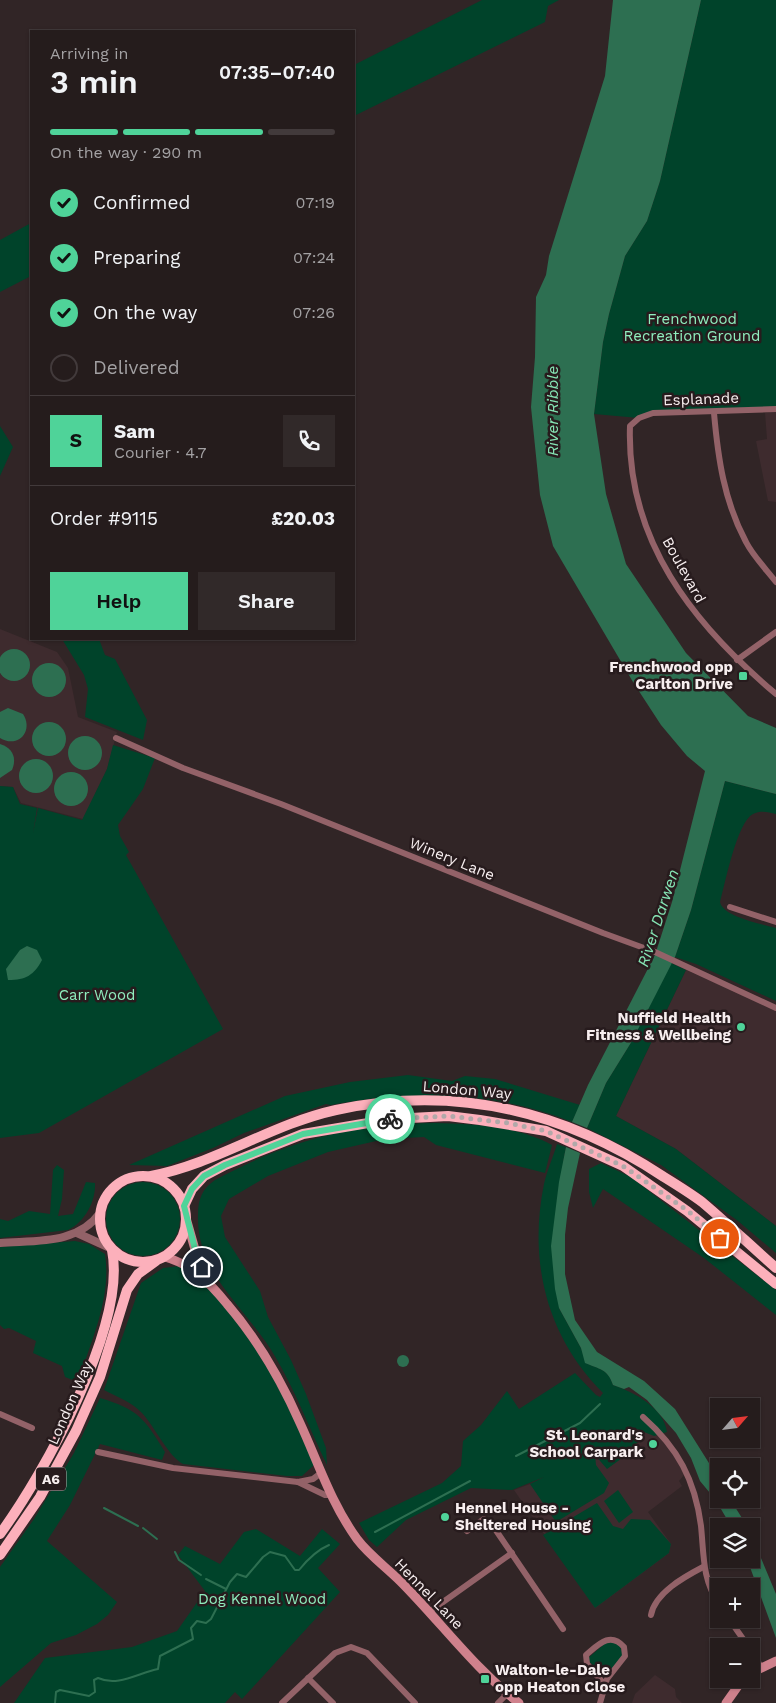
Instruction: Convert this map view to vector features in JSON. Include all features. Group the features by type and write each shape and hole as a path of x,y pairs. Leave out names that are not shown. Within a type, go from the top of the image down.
{"highway":[{"name":"London Way","path":"151,1176 184,1168 254,1139 335,1110 401,1100 464,1102 502,1107 551,1120 629,1154 701,1202 776,1268"},
{"name":"London Way","path":"184,1206 192,1189 204,1176 225,1165 303,1134 344,1125 392,1118 448,1116 508,1123 546,1131 623,1166 688,1211 776,1284"},
{"path":"100,1213 103,1202 117,1184 139,1176 151,1176"},
{"name":"A6","path":"151,1176 171,1186 184,1206 186,1218 181,1240 161,1259"},
{"name":"A6","path":"100,1213 100,1226 103,1238 111,1249"},
{"name":"London Way","path":"0,1534 46,1463 94,1358 109,1302 115,1269 111,1249"},
{"path":"111,1249 122,1258 134,1262 161,1259"},
{"name":"London Way","path":"0,1555 40,1497 76,1431 100,1377 127,1290 138,1274 161,1259"}],"main road":[{"name":"Hennel Lane","path":"186,1218 196,1253 207,1280 263,1352 285,1392 331,1495 357,1539 367,1551 400,1580 507,1694 519,1703"},
{"name":"Hennel Lane","path":"161,1259 181,1262 207,1280"},
{"path":"762,1668 776,1661"},
{"path":"726,1703 737,1688"}],"street":[{"name":"Esplanade","path":"630,426 639,418 653,413 714,413 776,409"},
{"path":"714,413 717,454 726,494 746,544 776,582"},
{"name":"Boulevard","path":"630,426 629,452 634,481 644,518 658,552 694,613 737,660 776,694"},
{"path":"737,660 776,632"},
{"name":"Winery Lane","path":"116,738 183,768 281,804 603,933 657,952 776,1008"},
{"path":"730,907 776,922"},
{"path":"0,1243 45,1240 78,1233 93,1222 100,1213"},
{"path":"78,1233 111,1249"},
{"path":"0,1414 32,1428"},
{"path":"643,1417 664,1437 684,1465 694,1486 701,1527 704,1567 710,1589"},
{"path":"98,1452 173,1468 298,1482 313,1479 321,1473"},
{"path":"298,1482 326,1495 331,1495"},
{"path":"467,1531 484,1519 493,1526 564,1629"},
{"path":"429,1612 512,1553"},
{"path":"651,1615 653,1606 678,1582 704,1567"},
{"path":"600,1703 604,1684 626,1656 624,1647 611,1639 606,1639 586,1655 587,1664 604,1684"},
{"path":"282,1703 342,1648 359,1648 367,1653 415,1703"},
{"path":"308,1678 333,1703"},
{"path":"498,1703 507,1694"}],"shaded area":[{"path":"776,411 776,502 768,501 756,441 767,439 765,413"},
{"path":"0,629 57,652 68,668 78,717 117,732 107,769 83,819 21,803 13,787 0,786"},
{"path":"686,970 776,1009 776,1226 676,1149 616,1116"},
{"path":"630,1414 663,1440 681,1467 684,1475 679,1481 682,1486 648,1512 671,1544 669,1553 595,1608 514,1490 538,1481 564,1466"},
{"path":"655,1675 675,1689 676,1697 682,1703 632,1703 635,1694"}],"green space":[{"path":"482,0 559,0 548,6 545,22 355,116 355,64"},
{"name":"Frenchwood Recreation Ground","path":"701,0 776,0 776,409 653,413 639,418 594,414 603,342 609,314 625,256 647,221 660,181"},
{"path":"30,224 30,277 0,292 0,240"},
{"path":"0,426 13,447 0,476"},
{"path":"63,640 99,640 105,655 115,659 147,720 143,740 85,717 88,689 84,675"},
{"name":"Carr Wood","path":"113,745 155,758 143,789 118,825 120,836 129,852 126,855 223,1029 39,1133 0,1138 0,786 13,787 20,804 37,808 33,833 38,808 82,820 107,769"},
{"path":"725,781 776,794 776,814 767,812 756,813 747,819 732,854 720,902 728,912 735,916 776,928 776,1001 696,964 675,957 691,910"},
{"path":"671,963 686,970 616,1116 676,1149 776,1226 776,1253 738,1221 661,1165 587,1128 606,1083 632,1041"},
{"path":"408,1075 452,1081 465,1076 495,1079 580,1105 572,1122 513,1104 453,1096 392,1097 331,1105 326,1104 244,1133 213,1148 167,1166 129,1165 285,1096 350,1082"},
{"path":"435,1123 495,1127 539,1139 552,1145 545,1173 436,1145 424,1137 385,1139 328,1152 268,1176 229,1199 221,1216 225,1237 260,1291 268,1317 291,1360 306,1394 326,1448 327,1465 276,1358 226,1291 206,1256 200,1236 198,1215 200,1199 207,1187 215,1180 269,1154 295,1145 348,1131 404,1124"},
{"path":"557,1144 566,1147 563,1163 559,1308 581,1348 586,1363 606,1373 613,1385 647,1402 665,1423 667,1432 654,1436 634,1428 643,1439 634,1445 636,1448 607,1469 595,1455 596,1465 609,1483 604,1493 556,1522 530,1484 544,1477 512,1490 471,1488 406,1520 377,1547 369,1540 359,1523 442,1483 461,1466 463,1441 481,1425 507,1391 519,1409 575,1373 596,1395 600,1397 603,1393 568,1348 546,1297 541,1270 539,1242 540,1213 544,1184"},
{"path":"601,1163 631,1177 776,1290 776,1315 704,1258 603,1189 593,1208 589,1192 589,1169"},
{"path":"57,1165 64,1170 62,1199 58,1216 73,1214 86,1182 95,1183 94,1197 80,1222 68,1230 0,1238 0,1219 8,1221 29,1211 50,1214 53,1170"},
{"path":"143,1182 157,1185 169,1193 177,1205 180,1219 177,1233 169,1245 157,1253 143,1256 129,1253 117,1245 109,1233 106,1219 109,1205 117,1193 129,1185"},
{"path":"75,1241 89,1244 105,1254 106,1270 106,1286 99,1319 78,1382 65,1377 62,1366 33,1353 36,1341 9,1328 4,1329 0,1325 0,1247"},
{"path":"180,1266 204,1284 225,1306 244,1329 261,1355 290,1410 314,1465 302,1476 287,1476 183,1464 172,1455 138,1409 104,1390 141,1283 163,1268"},
{"path":"100,1398 132,1411 146,1423 165,1452 162,1460 100,1444 70,1505 47,1541 117,1602 108,1615 97,1624 76,1635 51,1643 0,1687 0,1567 34,1519 74,1453"},
{"path":"618,1490 633,1512 619,1523 604,1501"},
{"path":"597,1503 613,1526 623,1529 631,1519 650,1520 671,1544 669,1553 595,1608 543,1535"},
{"name":"Dog Kennel Wood","path":"256,1529 300,1556 322,1529 340,1544 318,1568 340,1592 242,1699 235,1692 225,1703 14,1703 45,1658 132,1647 177,1631 205,1591 178,1555 185,1546 220,1564 244,1532"},
{"path":"608,1641 620,1645 623,1656 604,1677 587,1659"}],"water":[{"name":"River Ribble","path":"613,0 701,0 660,181 647,221 625,256 603,342 594,414 606,494 626,564 686,653 748,716 776,728 776,794 725,781 691,910 675,957 632,1041 606,1083 587,1128 572,1122 588,1085 655,955 672,902 705,771 687,756 661,725 633,682 553,546 540,495 531,407 535,357 536,297 546,275 549,256 605,76"},
{"path":"14,649 20,650 26,653 29,659 29,671 26,677 14,681 2,677 -1,671 -1,659 2,653"},
{"path":"49,663 61,668 66,680 61,692 49,697 37,692 32,680 37,668"},
{"path":"8,708 23,714 26,720 25,732 18,740 7,741 0,738 0,712"},
{"path":"49,722 61,727 66,739 61,751 49,756 37,751 32,739 37,727"},
{"path":"85,736 97,741 102,753 97,765 85,770 73,765 68,753 73,741"},
{"path":"0,744 11,751 14,761 12,770 0,778"},
{"path":"36,759 48,764 53,776 48,788 36,793 24,788 19,776 24,764"},
{"path":"71,772 83,777 88,789 83,801 71,806 59,801 54,789 59,777"},
{"path":"27,946 37,950 42,960 29,976 8,980 6,969 20,950"},
{"path":"566,1147 580,1153 568,1208 565,1235 565,1274 575,1320 597,1352 644,1381 675,1409 710,1465 710,1493 700,1481 691,1458 676,1433 647,1400 629,1387 624,1389 613,1385 606,1373 599,1368 585,1363 581,1348 559,1308 555,1289 551,1246 559,1182"},
{"path":"401,1355 405,1355 409,1361 405,1367 401,1367 397,1363 397,1359"},
{"path":"720,1508 736,1508 742,1518 726,1518"},
{"path":"760,1556 776,1594 776,1638 760,1594 760,1578 754,1578 750,1568 760,1568"}],"waterway":[{"path":"516,1456 580,1423 600,1404"},
{"path":"375,1532 470,1481"},
{"path":"104,1508 138,1526"},
{"path":"143,1528 157,1539"},
{"path":"55,1703 56,1692 60,1690 89,1696 95,1692 94,1680 98,1678 113,1681 120,1680 158,1669 160,1656 193,1639 191,1628 197,1621 206,1623 211,1619 230,1582 237,1574 246,1577 263,1557 270,1552 285,1556 295,1570 299,1570 312,1556 329,1545"},
{"path":"175,1552 179,1560 201,1575"},
{"path":"206,1579 226,1589"}],"way so far":[{"path":"390,1119 448,1116 508,1123 546,1131 623,1166 688,1211 720,1238"}],"place":[{"name":"Frenchwood opp Carlton Drive","path":"743,676"},
{"name":"Nuffield Health Fitness & Wellbeing","path":"741,1027"},
{"name":"St. Leonard's School Carpark","path":"653,1444"},
{"name":"Hennel House - Sheltered Housing","path":"445,1517"},
{"name":"Walton-le-Dale opp Heaton Close","path":"485,1679"}],"route":[{"path":"202,1267 196,1253 184,1206 192,1189 204,1176 225,1165 303,1134 344,1125 390,1119"}],"water label":[{"name":"River Darwen","path":"658,918"}]}
